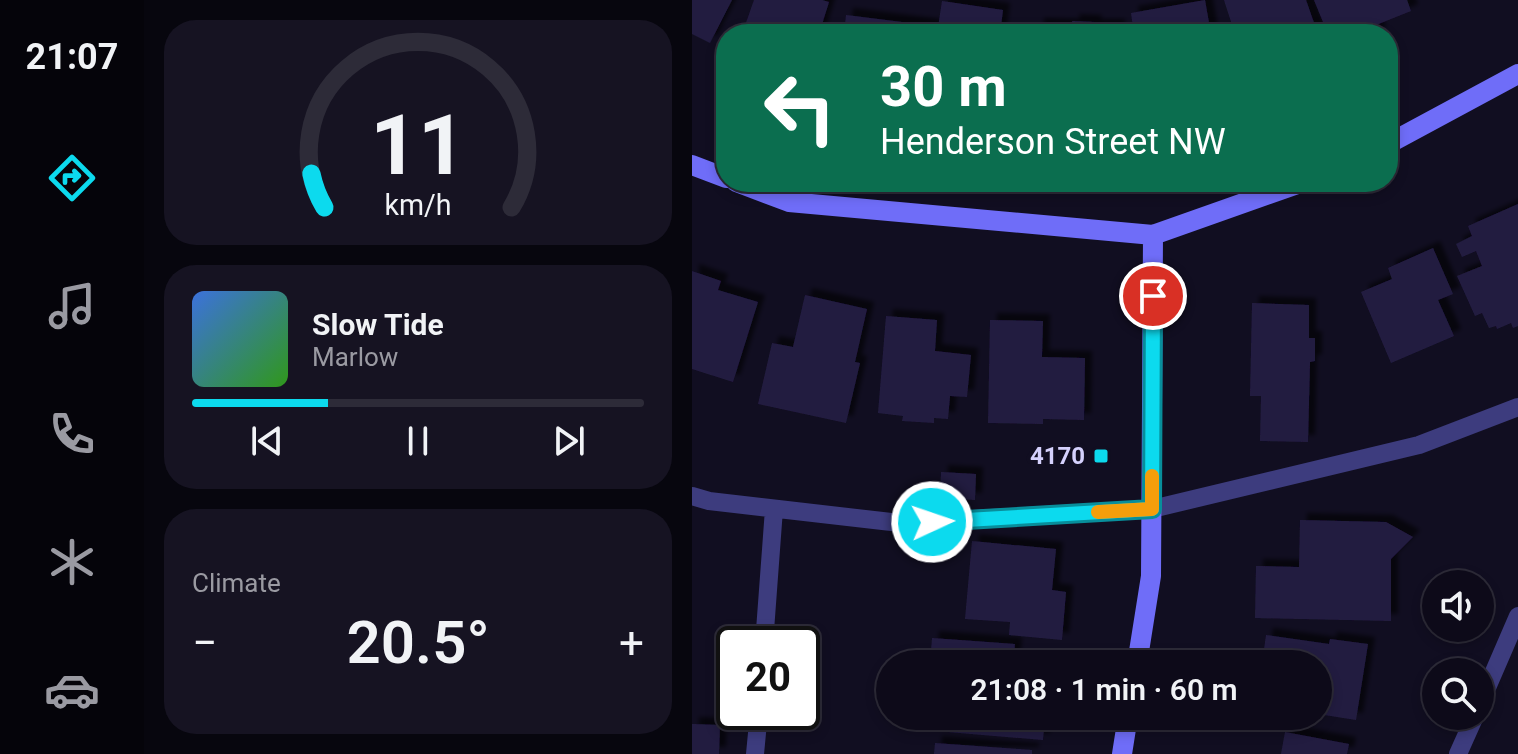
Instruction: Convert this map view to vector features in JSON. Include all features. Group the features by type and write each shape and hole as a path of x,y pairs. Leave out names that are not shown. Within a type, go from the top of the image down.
{"street":[{"path":"1398,139 1518,74"},
{"path":"692,165 716,174"},
{"path":"762,192 789,202 1153,235 1275,192"},
{"path":"1139,650 1151,576 1153,235"},
{"path":"1122,754 1126,730"}],"lane":[{"path":"692,496 709,501 900,523 1152,509 1419,445 1518,407"},
{"path":"765,626 774,509"},
{"path":"1494,672 1518,616"},
{"path":"755,754 757,730"},
{"path":"1458,754 1469,730"}],"building":[{"path":"692,0 732,0 720,24 716,24 710,43 692,34"},
{"path":"754,0 829,2 822,24 746,24"},
{"path":"1205,0 1209,24 1133,24 1131,13"},
{"path":"1224,0 1306,0 1314,24 1232,24"},
{"path":"1314,0 1407,0 1411,11 1378,24 1324,24"},
{"path":"942,1 1003,10 1001,24 939,24"},
{"path":"846,15 918,24 845,24"},
{"path":"1072,21 1095,22 1094,24 1073,24"},
{"path":"1518,204 1518,326 1513,328 1511,323 1497,329 1496,326 1489,328 1482,313 1475,316 1457,276 1482,266 1476,251 1462,257 1456,244 1472,236 1468,226"},
{"path":"1433,248 1453,294 1438,300 1454,336 1391,363 1361,292 1392,279 1388,268"},
{"path":"692,271 721,281 718,290 758,302 733,382 692,369"},
{"path":"805,295 867,309 855,362 860,363 846,423 758,404 772,343 793,347"},
{"path":"1252,303 1309,305 1309,338 1315,338 1315,361 1310,362 1308,442 1260,441 1261,396 1250,396"},
{"path":"886,316 937,320 935,351 971,355 967,397 950,396 948,419 934,418 934,423 902,421 903,416 878,413"},
{"path":"990,320 1043,321 1042,357 1085,358 1084,420 1043,419 1043,424 988,423"},
{"path":"941,472 976,474 975,500 940,498"},
{"path":"1300,520 1386,522 1413,537 1391,559 1391,621 1255,618 1256,566 1299,567"},
{"path":"972,541 1056,549 1052,590 1066,592 1062,640 1009,635 1010,622 965,619"},
{"path":"1266,635 1329,644 1330,639 1368,644 1356,720 1332,716 1332,650 1264,650"},
{"path":"932,638 1015,644 1014,650 931,650"},
{"path":"692,724 716,725 716,730 720,730 719,754 692,754"},
{"path":"924,730 1044,730 1043,740"},
{"path":"1285,732 1349,744 1347,754 1281,754"},
{"path":"935,743 1032,750 1032,754 934,754"}],"slow traffic":[{"path":"1098,512 1152,509 1152,476"}],"place":[{"name":"4170","path":"1101,456"}],"route":[{"path":"932,522 1152,509 1153,296"}]}
